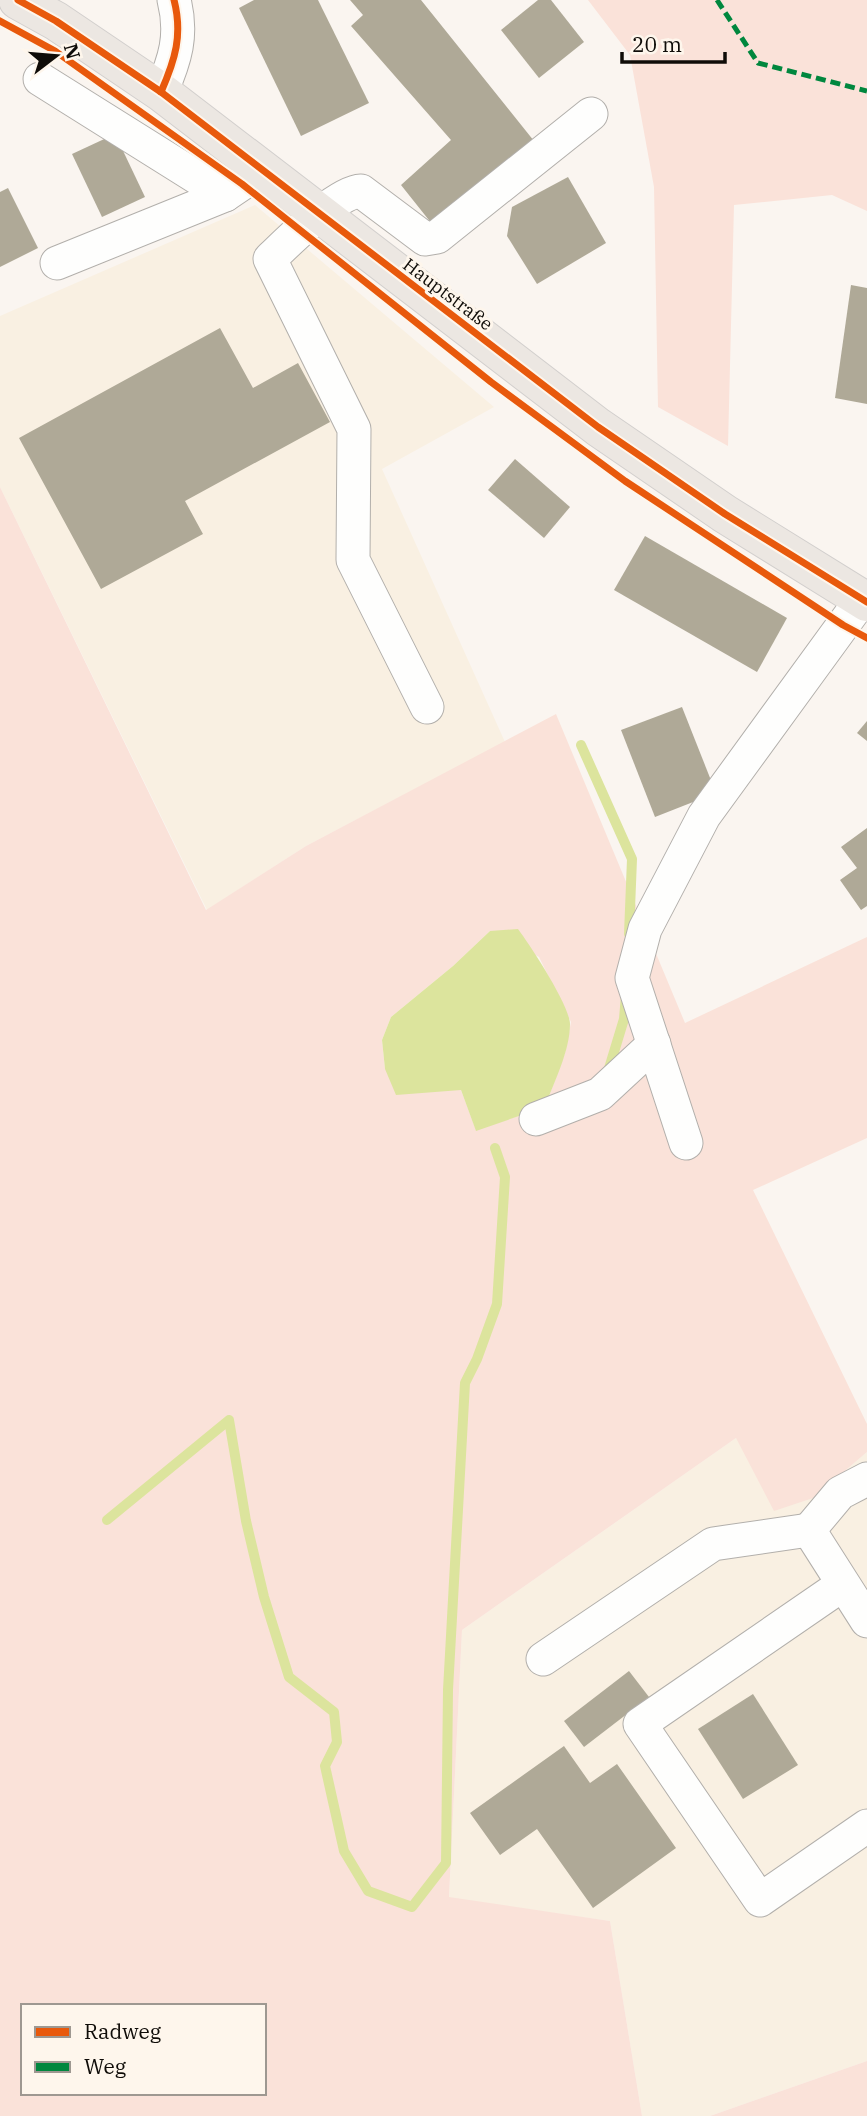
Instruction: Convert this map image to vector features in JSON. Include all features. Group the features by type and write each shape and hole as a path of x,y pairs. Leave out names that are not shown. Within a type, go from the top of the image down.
{"main road":[{"name":"Hauptstraße","path":"18,0 55,21 161,92 598,427 724,514 864,601"}],"street":[{"path":"161,92 175,60 178,38 174,0"},
{"path":"40,79 225,195"},
{"path":"428,707 353,560 354,429 270,259 318,215 352,191 361,191 425,239 437,237 591,114"},
{"path":"57,262 225,195 262,170"},
{"path":"686,1143 632,978 645,929 704,817 864,601"},
{"path":"536,1119 600,1094 653,1044"},
{"path":"543,1659 713,1544 809,1530 840,1493 867,1479"},
{"path":"809,1530 867,1621"},
{"path":"842,1585 640,1724 761,1899 867,1826"}],"shaded area":[{"path":"588,0 867,0 867,211 832,195 734,205 728,446 658,407 654,187 630,55"},
{"path":"255,205 494,407 382,469 505,742 306,846 207,910 0,487 0,316"},
{"path":"0,487 206,910 306,846 556,714 685,1023 867,937 867,1138 753,1190 867,1424 867,1452 813,1498 774,1511 736,1438 462,1630 449,1897 610,1921 642,2116 0,2116","holes":["490,931 539,957 571,1022 565,1053 545,1107 476,1130 461,1090 385,1069 382,1040 391,1017 453,966"]},
{"path":"518,929 564,1004 570,1024 567,1045 545,1107 476,1131 461,1090 396,1095 385,1069 382,1040 391,1017 453,966 490,931"},
{"path":"736,1438 813,1498 867,1452 867,2061 710,2116 642,2116 610,1921 449,1898 462,1630"},
{"path":"867,2061 867,2116 710,2116"}],"building":[{"path":"254,0 318,0 369,103 301,136 239,8"},
{"path":"350,0 421,0 534,141 436,229 401,185 451,140 351,26 363,15"},
{"path":"538,0 551,0 584,42 539,78 501,30"},
{"path":"115,134 145,197 102,217 72,154"},
{"path":"568,177 606,243 537,284 507,236 512,207"},
{"path":"8,188 38,248 0,267 0,192"},
{"path":"851,285 867,288 867,404 835,398"},
{"path":"220,328 253,388 298,363 330,422 185,501 203,534 101,589 19,438"},
{"path":"515,459 570,507 544,538 488,490"},
{"path":"645,536 787,618 757,672 614,590"},
{"path":"682,707 716,793 655,817 621,730"},
{"path":"867,721 867,741 857,733"},
{"path":"867,828 867,906 861,910 840,880 857,868 841,847"},
{"path":"629,1671 649,1697 584,1747 564,1721"},
{"path":"753,1694 798,1765 743,1799 698,1729"},
{"path":"564,1746 590,1783 617,1764 676,1848 593,1908 537,1829 500,1855 470,1813"}],"waterway":[{"path":"581,745 632,859 629,934"},
{"path":"607,1075 624,1019 626,995"},
{"path":"107,1520 229,1420 246,1521 264,1597 289,1677 334,1712 337,1742 325,1766 344,1851 368,1891 412,1907 446,1863 448,1690 465,1383 477,1359 497,1304 505,1177 495,1148"}],"marked path":[{"path":"717,0 758,63 867,91"}],"cycle path":[{"path":"18,0 56,21 161,92 598,427 725,514 867,602"},
{"path":"161,92 178,36 174,0"},
{"path":"0,21 55,51 242,184 491,382 625,481 843,625 867,638"}]}
